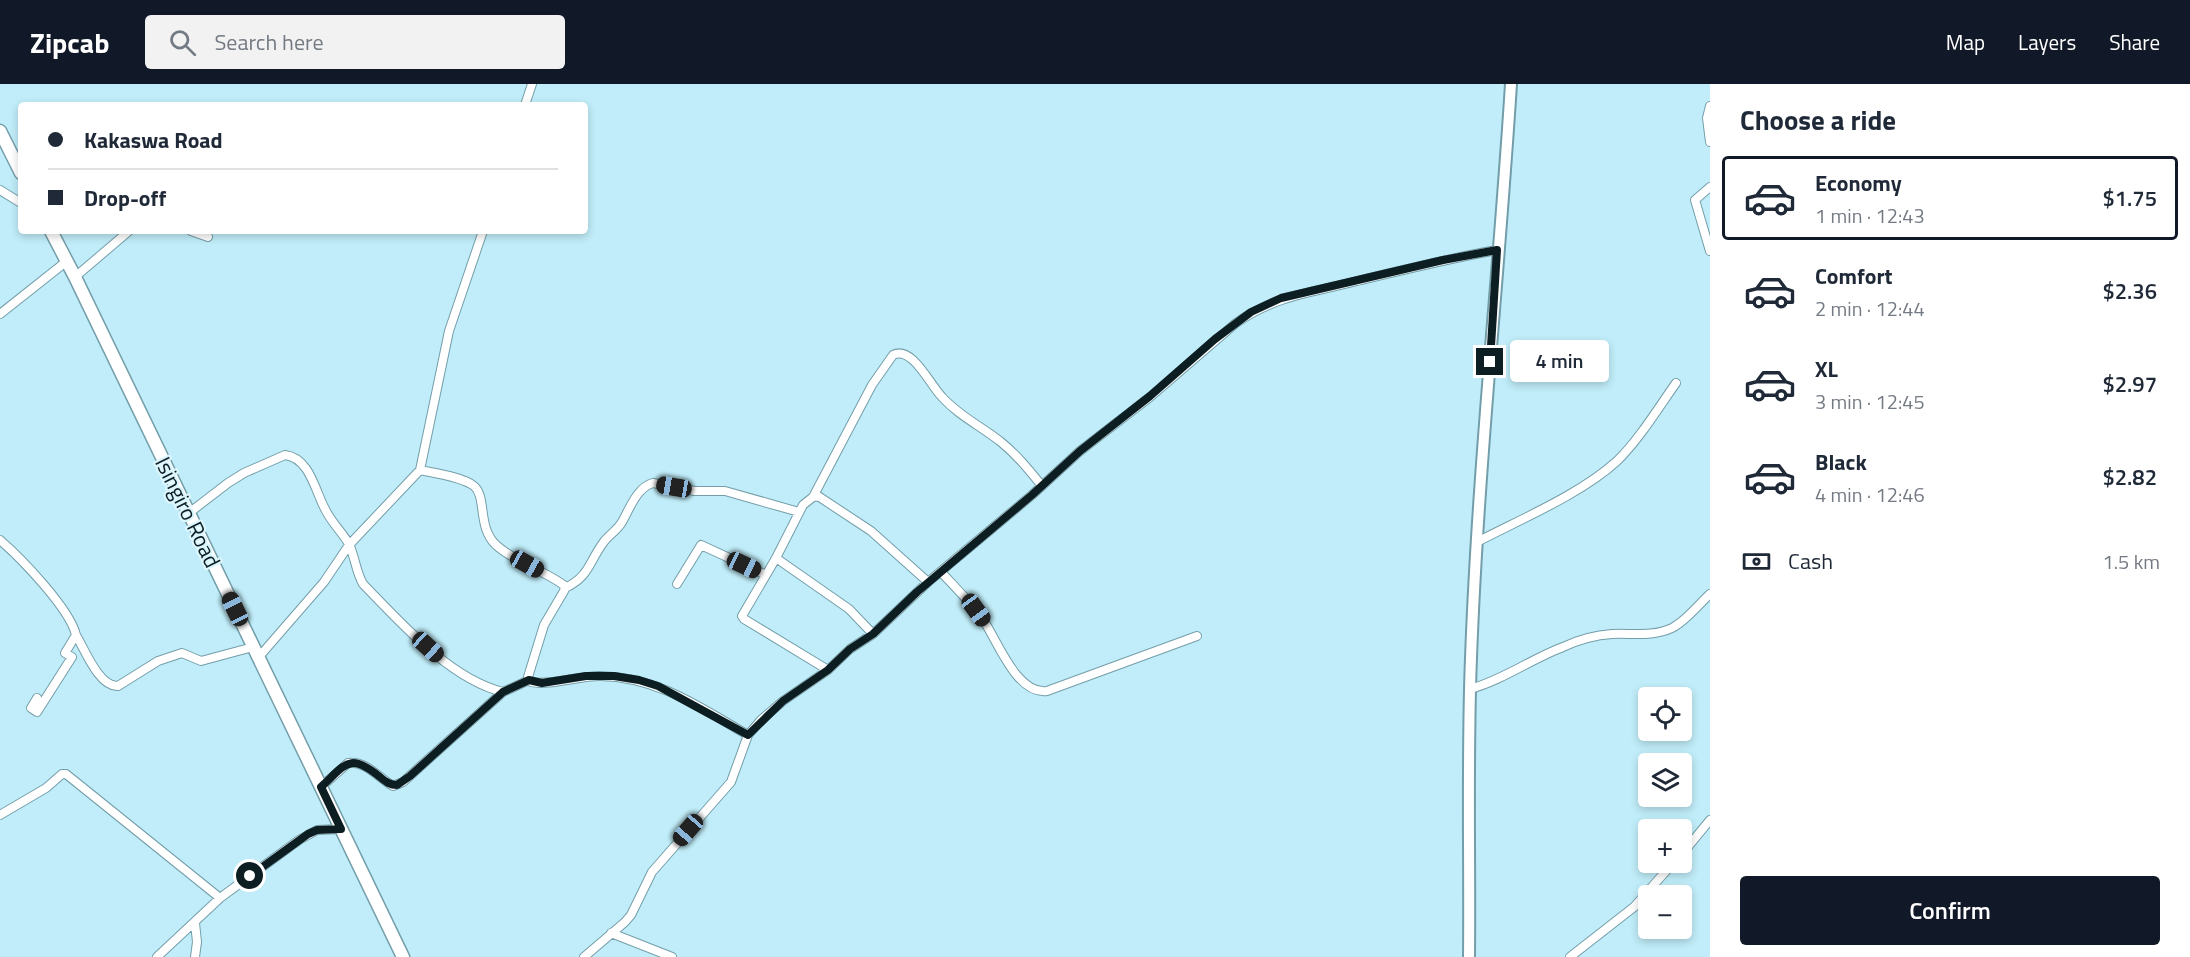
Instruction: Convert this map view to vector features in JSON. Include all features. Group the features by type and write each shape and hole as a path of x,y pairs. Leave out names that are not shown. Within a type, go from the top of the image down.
{"main road":[{"path":"1469,957 1470,689 1477,542 1511,84"},
{"path":"0,130 18,167"},
{"name":"Isingiro Road","path":"53,234 403,957"}],"street":[{"path":"526,102 532,84"},
{"path":"1710,106 1707,118 1710,142"},
{"path":"1710,187 1695,200 1710,251"},
{"path":"0,190 18,201"},
{"path":"75,277 125,234"},
{"path":"200,234 208,237"},
{"path":"0,540 26,563 68,617 103,681 112,687 118,686 158,662 182,653 201,661 256,652 324,582 349,544 420,470 449,331 482,234"},
{"path":"584,957 631,915 652,872 731,782 748,735 783,701 828,670 850,649 873,634 928,582 1080,451 1150,396 1236,322 1281,298 1443,260 1497,250"},
{"path":"0,314 67,261"},
{"path":"828,670 742,618 743,613 776,558 803,505 813,497 872,386 888,361 898,352 914,360 935,390 954,411 1000,441 1016,455 1042,486"},
{"path":"1477,542 1566,495 1610,467 1626,450 1676,383"},
{"path":"189,513 244,473 285,455 292,456 305,468 325,509 349,544 358,576 363,584 443,661 476,683 503,692"},
{"path":"420,470 465,481 474,486 478,492 488,537 509,555 563,584 565,588"},
{"path":"529,680 544,626 565,588 584,577 603,543 621,524 627,511 647,485 653,483 695,491 725,492 799,512"},
{"path":"813,497 819,496 871,531 928,582"},
{"path":"677,584 701,545 766,575"},
{"path":"776,558 842,603 873,634"},
{"path":"941,572 988,627 1012,668 1024,682 1039,692 1197,636"},
{"path":"1470,689 1488,684 1563,646 1589,638 1669,630 1681,622 1710,594"},
{"path":"37,698 31,708 37,712 72,657 65,653 76,635"},
{"path":"321,787 348,763 354,762 371,770 393,786 403,782 503,692 529,680 542,683 586,676 614,676 639,680 658,686 748,735"},
{"path":"0,815 46,788 62,774 66,774 220,898"},
{"path":"1692,842 1710,820"},
{"path":"157,957 220,898 308,834 317,830 341,829"},
{"path":"1570,957 1634,907 1664,873"},
{"path":"195,923 197,942 195,957"},
{"path":"611,933 672,957"}],"route":[{"path":"250,876 308,834 317,830 341,829 321,787 348,763 354,762 371,770 393,786 397,785 410,776 503,692 529,680 542,683 586,676 614,676 639,680 685,699 748,735 783,701 828,670 850,649 873,634 917,592 1032,495 1080,451 1150,396 1236,322 1268,303 1443,260 1497,250 1490,362"}]}
